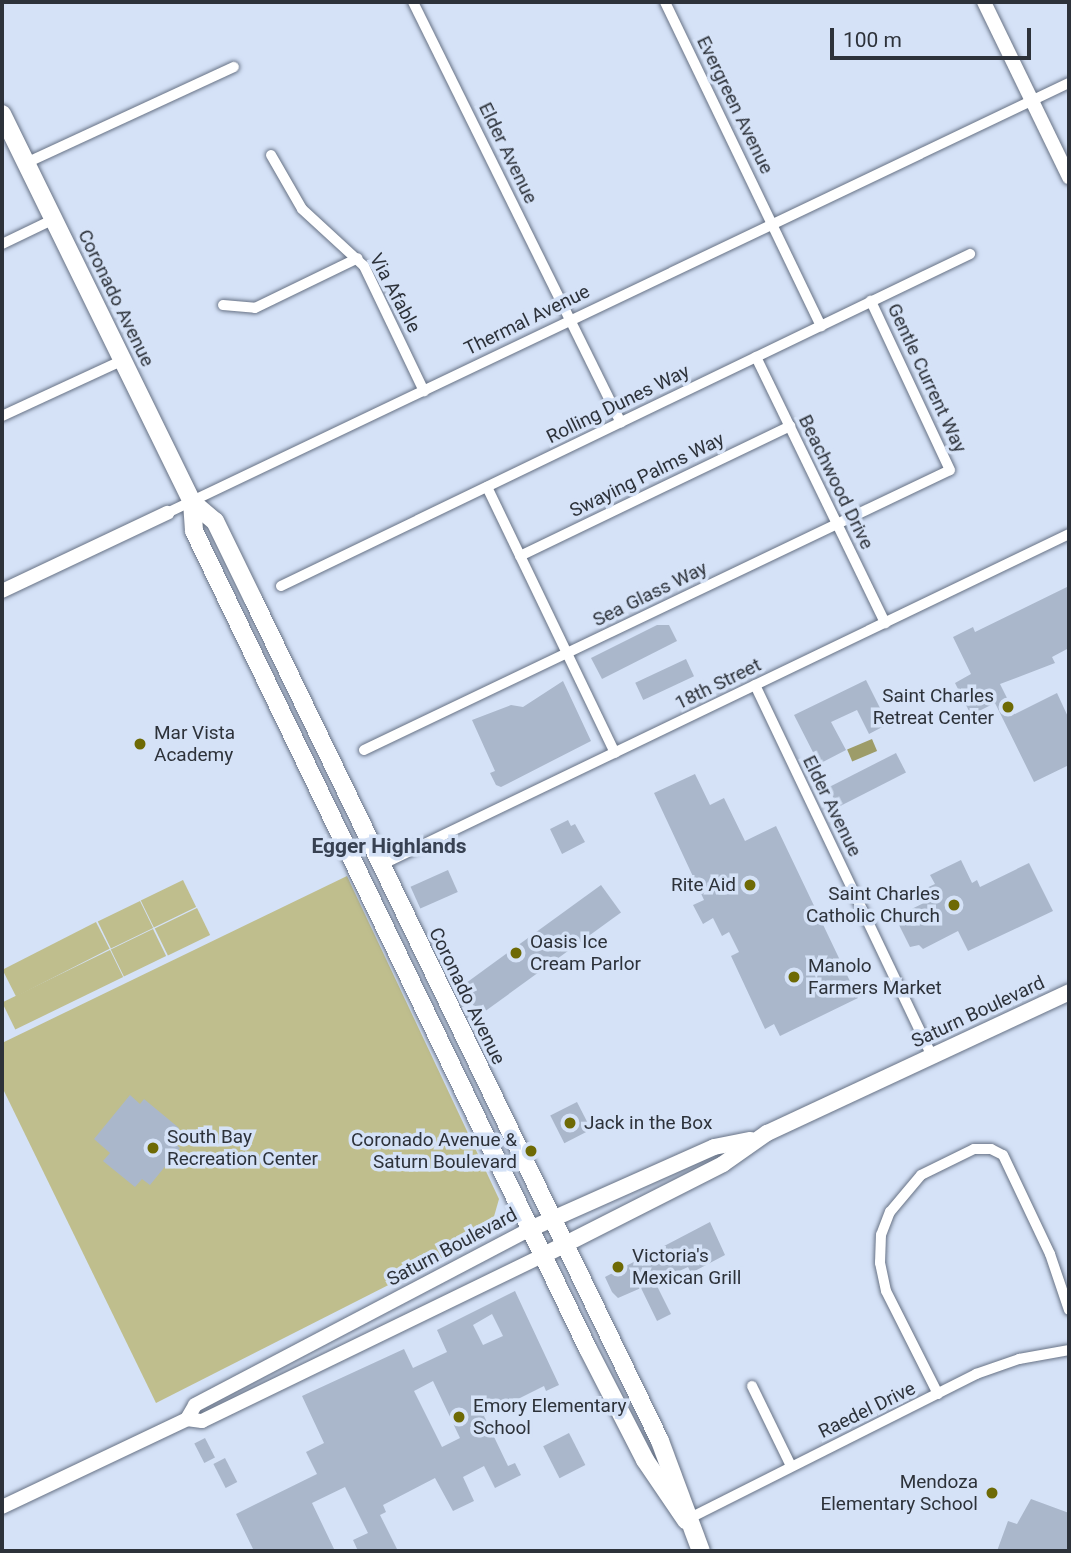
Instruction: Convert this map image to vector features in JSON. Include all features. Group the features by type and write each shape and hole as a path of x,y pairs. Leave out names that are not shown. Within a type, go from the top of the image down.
{"main road":[{"name":"Coronado Avenue","path":"2,114 192,502 194,531 363,874 542,1256 645,1460 686,1520"},
{"name":"Coronado Avenue","path":"192,502 215,521 660,1441 686,1520 701,1551"},
{"path":"363,874 381,865"},
{"name":"Saturn Boulevard","path":"530,1229 705,1151 752,1140 1069,992"},
{"name":"Saturn Boulevard","path":"542,1256 723,1164 752,1140"}],"street":[{"name":"Elder Avenue","path":"413,2 621,422"},
{"name":"Evergreen Avenue","path":"665,2 821,326"},
{"path":"984,2 1069,177"},
{"path":"26,163 234,67"},
{"name":"Thermal Avenue","path":"2,591 1069,83"},
{"name":"Via Afable","path":"271,155 302,209 358,258 424,391"},
{"path":"2,244 54,219"},
{"name":"Rolling Dunes Way","path":"281,586 970,254"},
{"path":"223,305 255,308 358,258"},
{"name":"Gentle Current Way","path":"871,301 950,470"},
{"name":"Beachwood Drive","path":"756,356 885,623"},
{"path":"2,416 123,360"},
{"name":"Swaying Palms Way","path":"520,556 790,426"},
{"name":"Sea Glass Way","path":"364,750 950,470"},
{"path":"486,486 615,752"},
{"name":"18th Street","path":"381,865 1069,534"},
{"name":"Elder Avenue","path":"755,685 932,1056"},
{"path":"938,1394 886,1291 880,1263 881,1235 890,1212 921,1175 974,1149 990,1149 1003,1155 1058,1271 1069,1310"},
{"name":"Saturn Boulevard","path":"187,1419 195,1405 530,1229"},
{"name":"Saturn Boulevard","path":"2,1507 187,1419 202,1421 542,1256"},
{"name":"Raedel Drive","path":"686,1520 938,1394 1019,1359 1069,1350"},
{"path":"752,1386 790,1466"}],"shaded area":[{"path":"872,739 877,751 852,762 847,750"},
{"path":"347,876 499,1199 489,1234 156,1403 2,1087 2,1043"},
{"path":"183,880 196,907 154,928 141,901"},
{"path":"140,901 153,928 111,949 98,922"},
{"path":"197,908 210,935 168,956 155,929"},
{"path":"96,922 110,949 16,996 2,970"},
{"path":"153,929 166,956 124,977 111,950"},
{"path":"110,950 123,977 15,1030 2,1003"}],"building":[{"path":"1069,586 1069,648 1052,657 1055,663 1000,684 1015,714 1057,693 1069,719 1069,765 1034,782 995,703 971,715 955,683 971,674 953,637 973,627 975,632"},
{"path":"657,625 669,625 677,641 602,679 591,658"},
{"path":"686,659 694,676 643,700 635,683"},
{"path":"866,680 888,724 869,734 857,710 831,722 846,750 819,764 794,715"},
{"path":"563,681 591,741 501,787 496,785 490,773 495,771 472,720 511,705 523,707"},
{"path":"896,753 906,773 838,807 828,788"},
{"path":"695,774 710,805 724,798 745,841 776,826 858,998 780,1036 774,1024 765,1029 731,956 739,952 729,932 722,936 713,918 703,924 693,905 704,900 654,793"},
{"path":"568,820 571,826 575,824 585,842 562,854 550,829"},
{"name":"Saint Charles Catholic Church","path":"961,860 972,883 977,880 980,887 1029,863 1053,911 968,951 958,931 923,949 919,945 910,947 895,917 928,901 922,890 935,884 930,875"},
{"path":"448,870 458,892 420,909 411,887"},
{"path":"601,885 621,913 480,1015 460,987"},
{"path":"130,1095 140,1104 144,1099 179,1128 170,1139 180,1148 150,1185 142,1179 135,1187 103,1161 110,1153 94,1139"},
{"name":"Jack in the Box","path":"577,1102 591,1130 564,1143 550,1116"},
{"path":"710,1222 725,1255 691,1273 688,1267 655,1282 671,1314 657,1321 641,1288 618,1298 612,1292 605,1277"},
{"path":"515,1291 559,1385 546,1391 544,1386 484,1416 508,1466 515,1463 521,1475 495,1488 484,1466 463,1477 474,1501 453,1511 435,1478 383,1505 386,1512 380,1515 398,1551 358,1551 353,1540 368,1533 345,1487 312,1503 335,1551 254,1551 236,1514 317,1474 306,1452 324,1443 302,1396 404,1349 413,1368 447,1352 437,1330","holes":["492,1314 503,1336 483,1345 473,1325","433,1381 460,1438 442,1447 414,1391"]},
{"path":"569,1433 585,1465 560,1478 543,1446"},
{"path":"205,1438 215,1458 204,1463 194,1443"},
{"path":"225,1458 237,1482 226,1488 213,1464"},
{"path":"1031,1499 1069,1513 1069,1551 997,1551 1008,1521 1017,1524"}],"place":[{"name":"Saint Charles Retreat Center","path":"1008,707"},
{"name":"Mar Vista Academy","path":"140,744"},
{"name":"Rite Aid","path":"750,885"},
{"name":"Saint Charles Catholic Church","path":"954,905"},
{"name":"Oasis Ice Cream Parlor","path":"516,953"},
{"name":"Manolo Farmers Market","path":"794,977"},
{"name":"Jack in the Box","path":"570,1123"},
{"name":"South Bay Recreation Center","path":"153,1148"},
{"name":"Coronado Avenue & Saturn Boulevard","path":"531,1151"},
{"name":"Victoria's Mexican Grill","path":"618,1267"},
{"name":"Emory Elementary School","path":"459,1417"},
{"name":"Mendoza Elementary School","path":"992,1493"}],"district":[{"name":"Egger Highlands","path":"389,846"}]}
